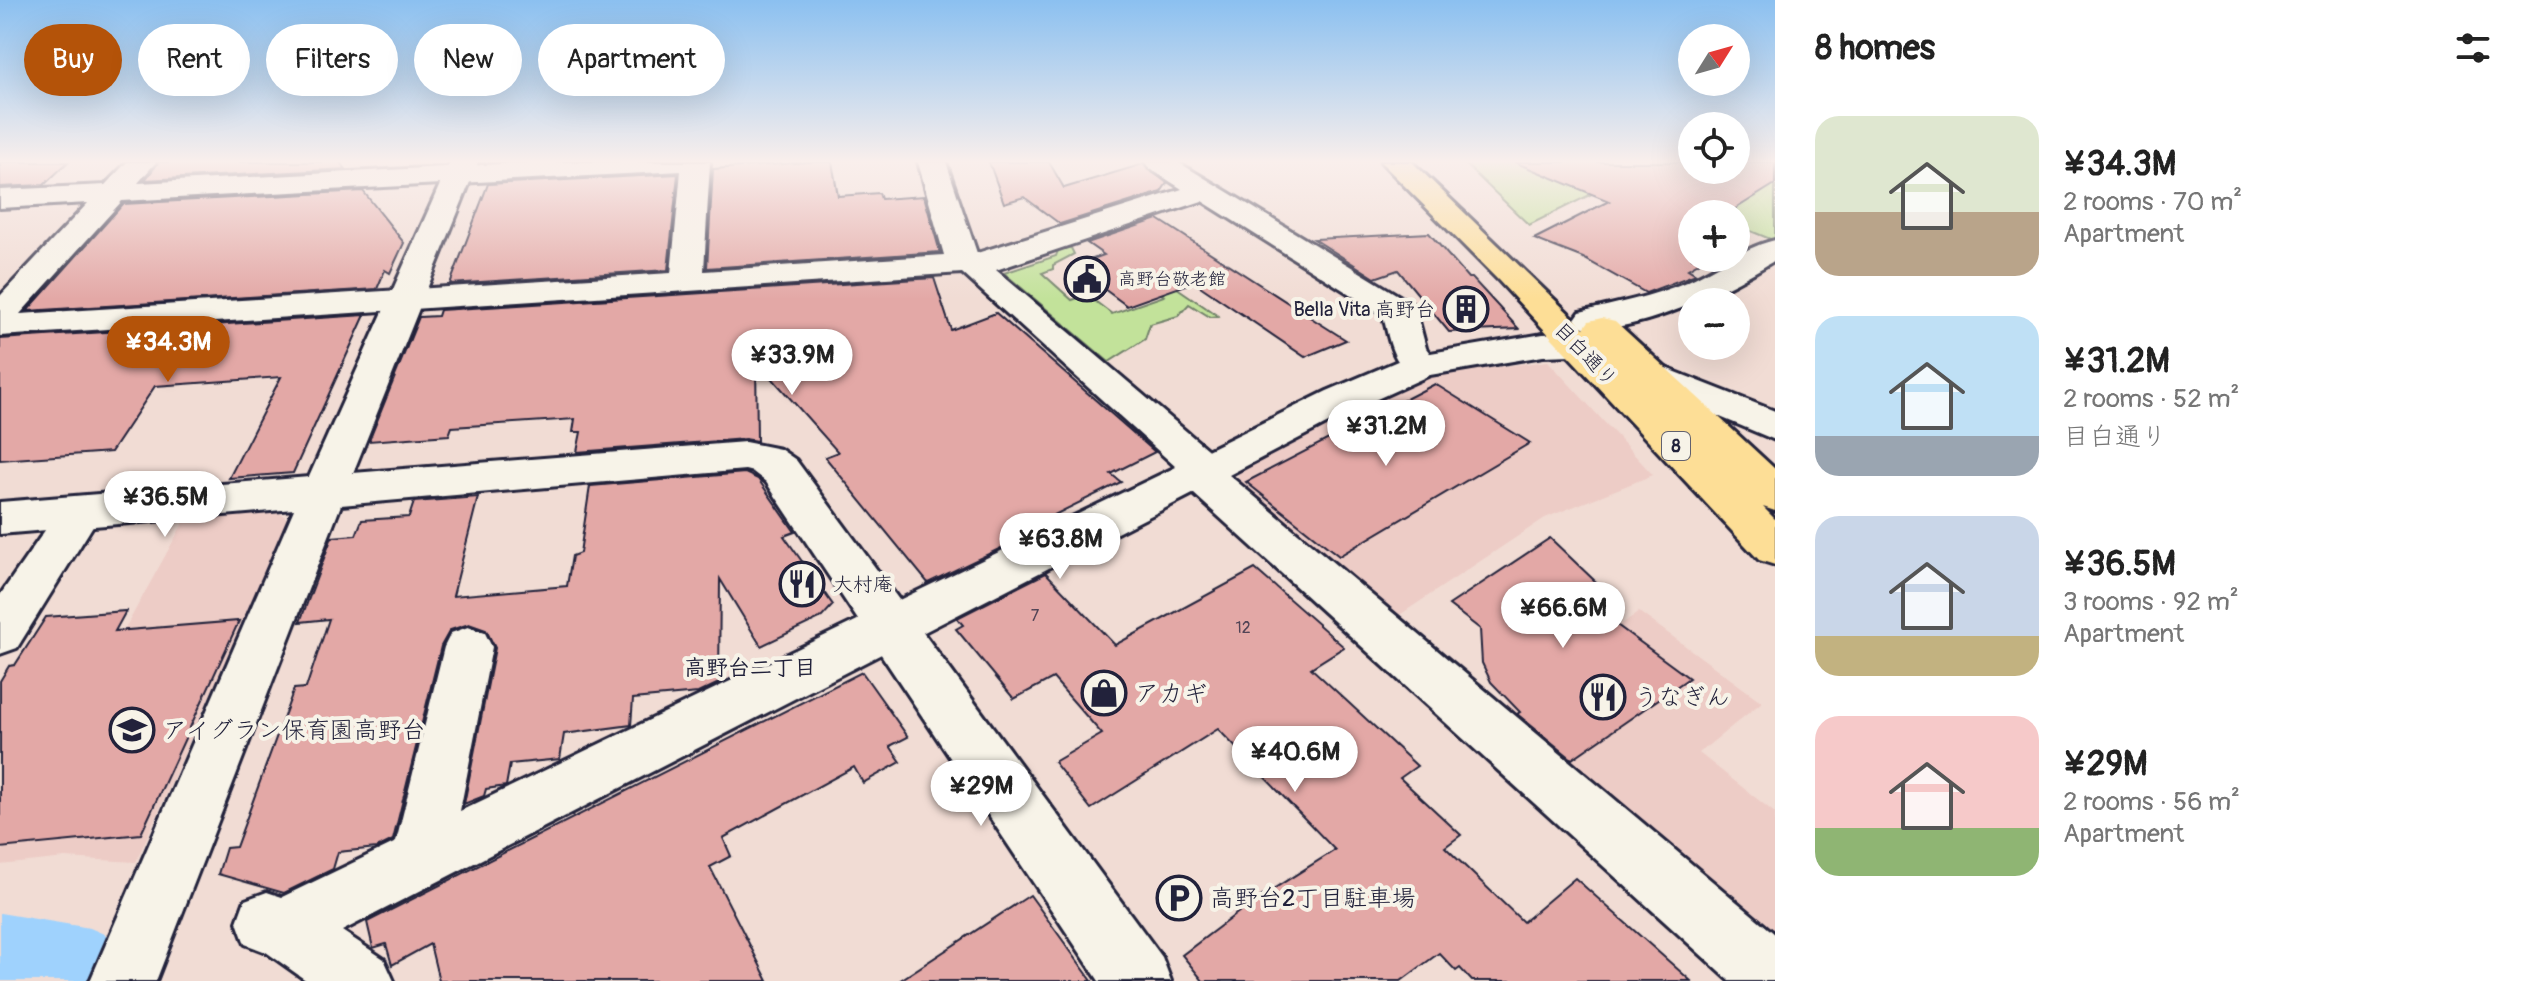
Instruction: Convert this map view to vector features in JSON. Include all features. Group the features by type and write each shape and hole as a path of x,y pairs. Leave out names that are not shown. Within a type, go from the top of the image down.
{"main road":[{"name":"目白通り","path":"1443,208 1584,332"},
{"name":"目白通り","path":"1473,208 1775,548"},
{"name":"目白通り","path":"1648,372 1775,495"}],"street":[{"path":"0,316 99,208"},
{"path":"123,981 444,208"},
{"path":"687,282 692,208"},
{"path":"945,208 959,254 1775,977"},
{"path":"0,326 970,264 988,262 1153,208"},
{"path":"1231,208 1399,310 1409,350 1421,365"},
{"path":"362,981 275,925 421,859 891,628 1341,400 1421,365 1543,345 1584,332 1684,295 1736,272 1775,249"},
{"path":"1584,332 1648,372 1775,426"},
{"path":"0,518 756,457 765,459 781,471 1138,981"},
{"path":"0,634 81,511"},
{"path":"421,859 468,647"}],"shaded area":[{"path":"1548,361 1653,475 1545,518 1398,616 1239,483 1238,471 1418,377"},
{"name":"アイグラン保育園高野台","path":"275,510 288,519 136,862 65,858 0,865 0,855 186,518"},
{"path":"1639,612 1762,702 1699,753 1775,813 1775,951 1502,707"}],"green space":[{"path":"1511,208 1564,208 1529,225"},
{"path":"1750,208 1775,208 1775,241 1750,231"},
{"path":"1059,248 1071,248 1074,254 1042,273 1072,300 1087,295 1112,314 1164,296 1132,272 1145,266 1218,316 1210,317 1189,304 1178,316 1150,324 1145,339 1109,362 1004,273 1056,256"}],"building":[{"path":"120,208 376,208 404,243 390,273 385,270 377,289 27,311"},
{"path":"479,208 674,208 668,270 450,284"},
{"path":"711,208 927,208 940,252 707,268"},
{"path":"1038,208 1111,208 1060,224"},
{"path":"1596,208 1678,208 1678,272 1696,274 1646,293 1583,258 1534,239"},
{"path":"1158,219 1346,340 1305,357 1194,282 1127,306 1073,266 1104,255 1087,243"},
{"path":"1429,233 1519,329 1449,332 1398,270 1375,278 1314,239"},
{"path":"934,278 951,330 996,313 1155,452 1111,474 1121,482 1038,523 1043,528 928,583 825,457 838,452 756,360 757,441 745,439 577,452 581,432 573,432 575,419 452,427 449,435 369,441 419,317 438,316 440,310"},
{"path":"365,315 293,473 229,478 281,377 155,386 111,452 0,460 0,339"},
{"path":"1435,384 1530,443 1339,556 1246,482"},
{"path":"745,473 758,479 795,532 784,536 833,605 822,617 761,646 720,579 719,683 698,693 633,699 631,725 564,734 560,759 510,764 506,786 486,789 484,796 464,804 495,648 486,630 469,624 450,630 441,646 393,840 377,848 338,852 333,869 284,893 218,874 226,848 236,847 294,689 306,688 329,619 300,622 332,537 356,535 362,520 409,517 414,502 478,497 453,596 567,586 572,556 580,553 590,486"},
{"path":"1550,538 1621,606 1606,617 1689,678 1572,759 1517,714 1520,712 1491,682 1482,663 1480,629 1449,605"},
{"path":"1255,569 1344,647 1311,668 1417,766 1400,778 1461,835 1445,847 1523,922 1575,878 1691,981 1472,981 1460,968 1456,971 1439,953 1401,981 1203,981 1182,955 1248,905 1335,850 1218,729 1091,809 1054,762 1102,734 1053,678 1014,699 956,629 963,625 957,618 1046,573 1115,645"},
{"name":"アイグラン保育園高野台","path":"126,611 115,631 239,621 141,834 0,848 0,681 9,666 15,665 46,617"},
{"path":"862,672 908,737 890,746 901,762 863,783 854,767 723,838 731,856 710,867 768,981 439,981 430,944 392,965 386,944 373,948 367,922"},
{"path":"1030,895 1092,981 899,981"}],"waterway":[{"path":"0,965 90,981"}],"place":[{"name":"高野台敬老館","path":"1087,279"},
{"name":"Bella Vita 高野台","path":"1466,309"},
{"name":"大村庵","path":"802,584"},
{"name":"アカギ","path":"1104,693"},
{"name":"うなぎん","path":"1603,697"},
{"name":"アイグラン保育園高野台","path":"132,730"},
{"name":"高野台2丁目駐車場","path":"1179,898"}],"district":[{"name":"高野台二丁目","path":"750,667"}]}
